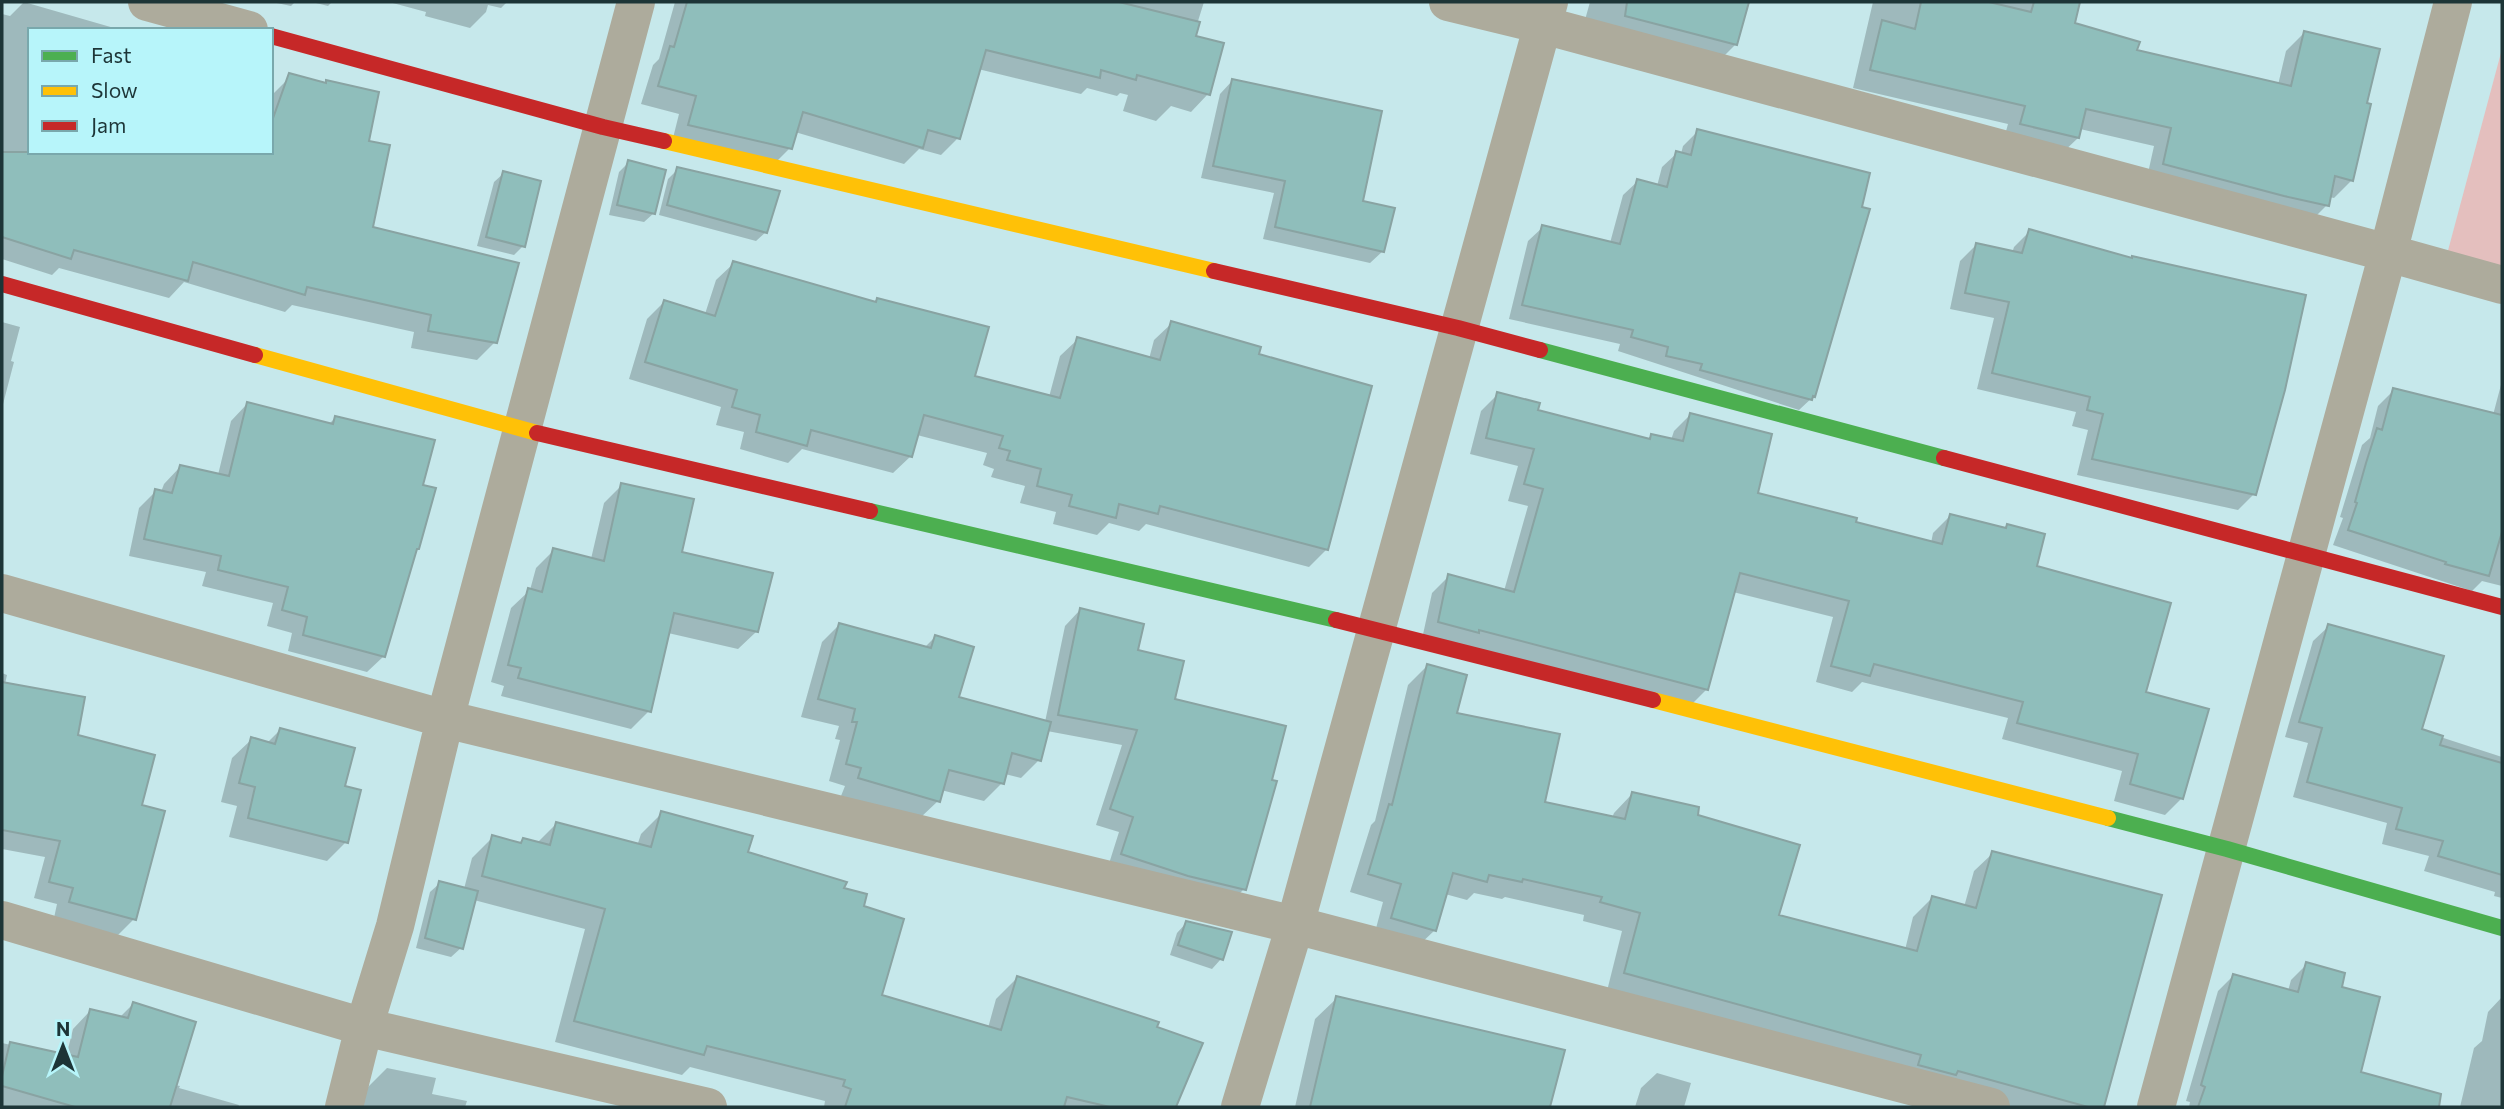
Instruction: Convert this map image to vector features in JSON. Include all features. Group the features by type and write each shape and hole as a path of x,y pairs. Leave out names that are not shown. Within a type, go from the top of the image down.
{"street":[{"path":"147,2 242,28"},
{"path":"344,1107 364,1027 395,926 445,719 636,2"},
{"path":"1448,2 1546,13 2502,285"},
{"path":"2156,1107 2454,2"},
{"path":"1240,1107 1295,925 1546,13"},
{"path":"273,37 603,127 1458,328 2502,607"},
{"path":"2,284 523,430 1377,629 2227,849 2502,928"},
{"path":"2,593 445,719 1295,925 1991,1107"},
{"path":"2,920 364,1027 708,1107"}],"shaded area":[{"path":"2502,49 2502,271 2446,258"}],"building":[{"path":"687,2 1119,2 1200,22 1196,36 1224,43 1210,95 1137,75 1136,80 1101,70 1100,78 986,50 960,139 928,130 923,148 803,112 792,149 688,125 696,96 658,86 670,46 674,47"},
{"path":"1627,2 1749,2 1737,45 1625,16"},
{"path":"1921,2 1989,2 2031,12 2034,2 2080,2 2075,23 2140,42 2137,50 2291,86 2304,31 2380,49 2367,103 2371,104 2353,181 2335,176 2329,206 2284,196 2163,164 2171,128 2086,109 2079,138 2020,124 2025,106 1870,70 1882,20 1915,29"},
{"path":"289,73 326,83 326,80 379,92 369,141 390,145 373,227 519,263 497,343 428,331 431,315 307,287 305,295 193,262 188,281 74,250 71,259 2,237 2,152 273,154 273,118"},
{"path":"1232,79 1382,111 1363,201 1395,208 1384,252 1275,227 1285,181 1213,166"},
{"path":"1697,129 1870,173 1862,207 1870,209 1812,400 1700,370 1702,364 1666,356 1668,347 1631,337 1633,330 1522,305 1542,225 1620,244 1637,179 1667,187 1676,151 1691,155"},
{"path":"628,160 666,170 655,214 617,205"},
{"path":"677,167 780,191 767,233 667,205"},
{"path":"503,171 541,181 525,247 486,237"},
{"path":"2029,229 2132,258 2306,295 2285,390 2256,495 2092,459 2103,414 2087,410 2090,397 1992,373 2009,302 1965,293 1976,243 2022,253"},
{"path":"733,261 876,302 877,298 989,327 975,376 1060,398 1077,337 1160,360 1171,321 1261,347 1259,354 1372,386 1328,550 1160,506 1158,514 1119,504 1116,518 1069,506 1072,495 1037,486 1041,469 1007,460 1010,451 999,448 1003,436 924,415 912,457 811,430 807,446 756,432 760,415 732,407 737,390 645,362 664,300 715,316"},
{"path":"2393,388 2502,415 2502,532 2489,576 2445,564 2446,562 2348,530 2377,428 2382,430"},
{"path":"1497,392 1540,403 1538,410 1650,439 1651,434 1683,441 1690,413 1772,434 1758,493 1857,518 1856,522 1942,544 1950,514 2006,528 2007,524 2045,534 2037,566 2171,603 2146,692 2209,709 2183,799 2130,784 2138,754 2017,723 2023,702 1874,664 1870,676 1831,666 1849,601 1740,573 1708,690 1479,630 1479,633 1438,622 1448,574 1514,592 1543,489 1524,484 1534,449 1486,438"},
{"path":"247,402 333,424 335,416 435,440 423,485 436,488 385,657 303,635 307,617 282,610 288,587 218,570 221,556 144,539 155,489 172,493 180,465 229,476"},
{"path":"621,483 694,499 682,552 773,573 758,632 674,613 651,712 518,678 521,668 508,665 528,588 542,592 553,548 604,561"},
{"path":"1080,608 1144,624 1138,650 1184,661 1175,699 1286,726 1272,780 1277,781 1246,890 1188,876 1121,854 1133,817 1110,809 1137,730 1058,715"},
{"path":"839,623 931,648 935,635 974,647 959,697 1051,722 1041,761 1012,753 1004,784 949,770 940,802 858,778 861,768 846,764 857,722 852,722 855,709 818,699"},
{"path":"2328,624 2444,656 2422,729 2443,736 2440,745 2502,763 2502,875 2438,856 2443,841 2396,829 2402,808 2307,782 2322,728 2299,722"},
{"path":"1427,664 1467,675 1457,713 1560,734 1545,802 1625,819 1632,792 1699,807 1698,815 1800,845 1779,915 1917,951 1932,896 1976,908 1992,851 2162,895 2104,1107 2088,1107 1958,1071 1956,1075 1918,1065 1921,1055 1624,973 1640,913 1600,902 1602,897 1523,879 1522,882 1489,875 1487,882 1453,873 1436,931 1391,918 1401,884 1368,874 1389,804 1392,805"},
{"path":"2,682 85,697 78,735 155,755 142,805 165,811 136,920 69,902 73,888 49,882 60,841 2,830"},
{"path":"280,728 355,748 345,786 361,790 348,843 248,818 255,787 239,783 251,737 275,744"},
{"path":"661,811 753,836 748,852 847,882 844,888 867,894 864,906 904,919 882,995 1001,1030 1017,976 1159,1022 1157,1027 1203,1043 1176,1107 1110,1107 1067,1097 1064,1107 845,1107 851,1089 843,1086 845,1080 707,1046 704,1055 574,1021 605,909 482,876 492,835 521,843 523,838 550,845 556,822 651,847"},
{"path":"439,881 478,891 463,949 425,938"},
{"path":"1186,921 1232,932 1223,960 1178,945"},
{"path":"2306,962 2345,973 2342,987 2380,997 2361,1072 2441,1094 2439,1107 2198,1107 2205,1087 2201,1085 2233,974 2298,992"},
{"path":"1336,996 1565,1050 1550,1107 1310,1107"},
{"path":"133,1002 196,1022 170,1107 75,1107 2,1086 10,1042 78,1057 90,1009 128,1018"}],"traffic: fast":[{"path":"1540,350 1944,458"},
{"path":"870,511 1336,620"},
{"path":"2108,818 2227,849 2502,928"}],"traffic: slow":[{"path":"664,141 1214,271"},
{"path":"255,355 537,433"},
{"path":"1653,700 2108,818"}],"traffic: jam":[{"path":"273,37 603,127 664,141"},
{"path":"1214,271 1540,350"},
{"path":"2,284 255,355"},
{"path":"537,433 870,511"},
{"path":"1944,458 2502,607"},
{"path":"1336,620 1653,700"}]}
